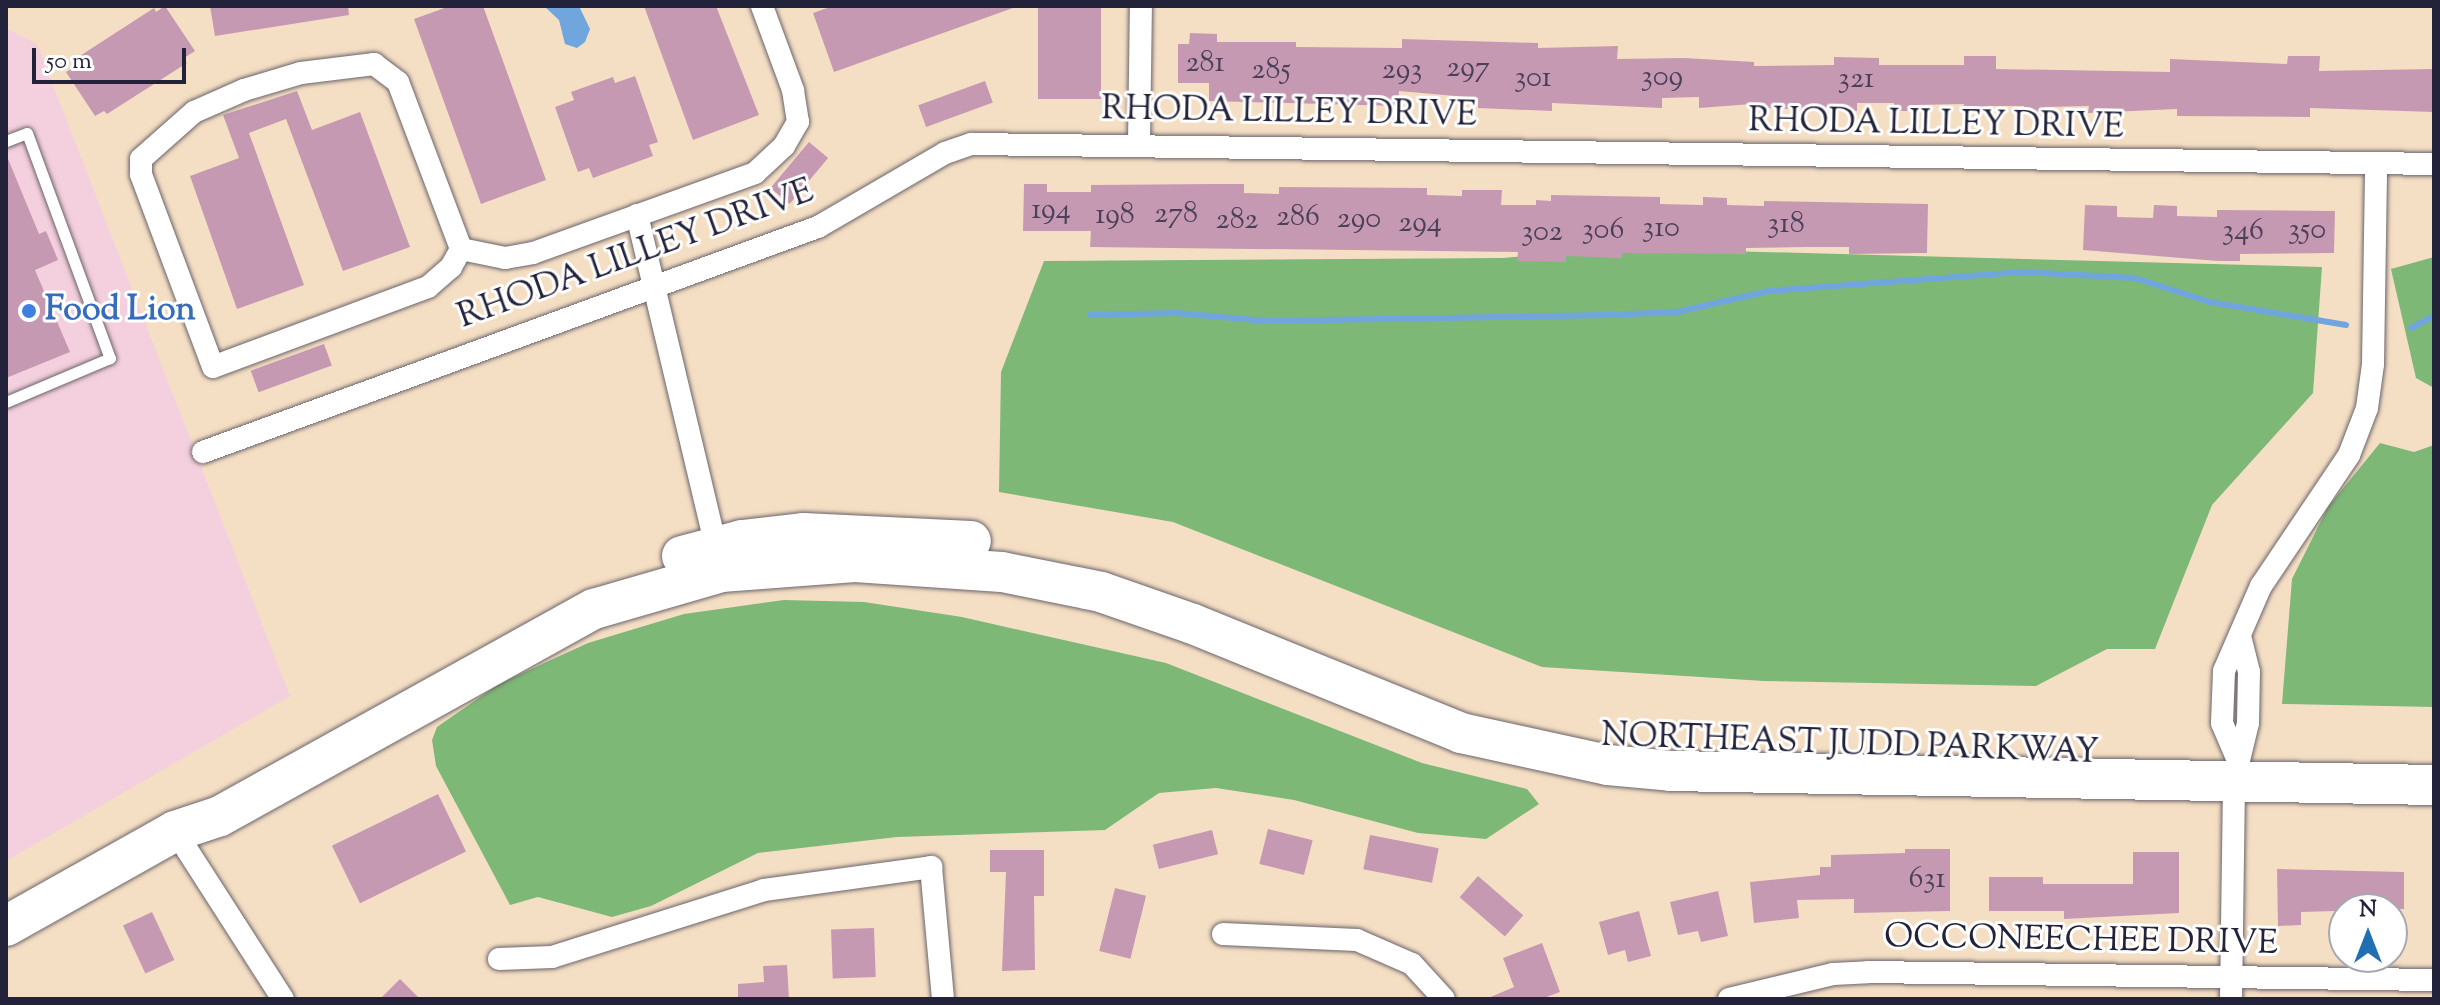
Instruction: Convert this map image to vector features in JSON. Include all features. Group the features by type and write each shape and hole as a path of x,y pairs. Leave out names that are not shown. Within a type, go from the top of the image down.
{"highway":[{"name":"NORTHEAST JUDD PARKWAY","path":"6,926 175,831 205,804 559,599 616,576 719,559 803,533 848,532 962,540 1085,561 1198,598 1433,696 1500,717 1606,740 2235,768 2434,785"},
{"name":"NORTHEAST JUDD PARKWAY","path":"2235,768 2434,759"}],"street":[{"path":"461,249 505,258 533,253 755,173 784,146 798,122 795,100 762,6"},
{"path":"1139,144 1141,6"},
{"path":"374,64 398,82 461,249 451,267 428,287 213,367 141,174 141,159 194,112 244,90 301,73 374,64"},
{"name":"RHODA LILLEY DRIVE","path":"203,452 818,227 945,153 971,144 1139,144 2376,167 2434,164"},
{"path":"2231,999 2235,768 2248,723 2249,672 2240,635 2261,586 2349,455 2367,408 2373,364 2376,167"},
{"path":"637,215 719,559"},
{"path":"175,831 283,999"},
{"path":"499,959 552,957 764,890 931,867 943,999"},
{"path":"1223,934 1357,940 1412,964 1444,999"},
{"name":"OCCONEECHEE DRIVE","path":"1729,999 1821,977 1868,972 2434,980"}],"lane":[{"path":"6,141 27,133 110,358 6,402"}],"shaded area":[{"path":"6,28 37,44 290,696 6,861"}],"green space":[{"path":"1617,248 2322,267 2313,393 2212,505 2155,649 2107,649 2036,686 1764,681 1542,667 1173,522 999,492 1001,372 1044,261 1503,258"},
{"path":"2434,257 2434,388 2416,378 2391,269"},
{"path":"2380,443 2414,452 2434,445 2434,707 2282,704 2292,579 2328,507"},
{"path":"784,600 864,602 962,617 1166,663 1422,763 1527,789 1539,804 1486,839 1418,833 1294,800 1216,788 1159,793 1105,830 897,837 758,853 651,906 612,917 538,897 510,905 436,766 432,740 437,727 499,684 588,643 684,614"}],"water":[{"path":"544,6 579,6 590,29 585,42 577,48 565,44 559,20"}],"building":[{"path":"165,6 195,51 184,58 187,63 107,114 104,111 95,116 66,72 76,66 72,61 154,8 156,12"},
{"path":"210,6 348,6 349,15 215,36"},
{"path":"450,6 483,6 546,180 481,204 414,19"},
{"path":"644,6 716,6 759,115 693,140"},
{"path":"833,6 1013,8 834,72 813,13"},
{"path":"1038,6 1101,6 1101,99 1038,99"},
{"path":"1190,33 1217,34 1217,42 1296,42 1296,47 1402,48 1402,39 1538,43 1538,48 1618,46 1617,59 1684,58 1754,62 1754,66 1834,65 1834,57 1879,58 1879,65 1964,65 1964,56 1996,56 1996,69 2170,72 2170,59 2287,64 2288,56 2320,56 2319,71 2434,69 2434,112 2310,108 2310,117 2177,116 2177,109 2088,113 2089,106 2045,107 2045,114 2024,114 2024,106 1987,106 1987,112 1963,112 1964,104 1915,105 1915,111 1894,111 1894,103 1857,103 1857,111 1833,111 1765,108 1765,103 1699,108 1699,97 1662,98 1662,108 1552,103 1552,111 1478,108 1478,98 1399,91 1398,106 1209,101 1209,83 1178,83 1178,44 1189,44"},
{"path":"635,76 658,142 649,145 653,156 593,178 589,168 578,172 555,107 574,100 571,92 613,77 615,83"},
{"path":"985,81 993,103 926,127 918,105"},
{"path":"297,91 312,130 360,112 410,247 343,271 286,119 249,133 304,285 237,309 190,176 239,158 223,115"},
{"path":"809,142 828,158 790,204 770,188"},
{"name":"Food Lion","path":"6,154 39,234 46,231 58,260 35,270 70,352 6,378"},
{"path":"1024,184 1047,184 1047,192 1091,192 1091,185 1213,184 1244,184 1244,193 1279,194 1279,187 1427,188 1427,195 1462,196 1462,190 1502,190 1501,205 1536,205 1536,200 1551,201 1551,195 1660,197 1660,204 1703,205 1703,197 1727,198 1727,205 1764,206 1764,201 1928,204 1927,253 1849,254 1849,247 1746,248 1746,254 1622,253 1622,258 1566,256 1566,262 1517,261 1518,252 1090,247 1091,231 1023,231"},
{"path":"2085,205 2117,206 2117,217 2153,218 2154,205 2177,206 2177,216 2217,217 2217,210 2335,211 2334,253 2240,254 2240,261 2218,261 2083,250"},
{"path":"324,344 332,366 259,392 251,371"},
{"path":"438,794 466,852 360,903 332,846"},
{"path":"1268,829 1313,840 1304,875 1259,864"},
{"path":"1212,830 1218,854 1159,869 1153,845"},
{"path":"1370,835 1439,848 1432,883 1363,869"},
{"path":"1905,849 1950,849 1950,911 1854,913 1854,899 1797,900 1799,918 1754,923 1750,882 1820,875 1820,867 1831,867 1831,855 1905,853"},
{"path":"990,850 1044,850 1044,896 1034,896 1035,970 1002,971 1006,872 990,872"},
{"path":"2133,852 2179,852 2179,913 2064,919 2064,911 1989,911 1989,877 2043,877 2043,884 2133,884"},
{"path":"2277,869 2404,872 2404,893 2328,893 2328,911 2301,912 2301,925 2278,926"},
{"path":"1478,876 1523,915 1505,936 1460,897"},
{"path":"1115,888 1146,896 1130,959 1099,951"},
{"path":"1718,891 1728,936 1701,942 1698,931 1678,935 1670,902"},
{"path":"1639,911 1651,956 1628,962 1625,950 1608,955 1599,922"},
{"path":"152,912 174,960 145,974 123,926"},
{"path":"874,928 876,977 833,978 831,930"},
{"path":"1542,943 1560,992 1541,999 1486,999 1514,987 1503,958"},
{"path":"787,965 789,999 738,999 738,984 764,982 763,966"},
{"path":"400,979 420,999 380,999"}],"waterway":[{"path":"1090,315 1175,313 1268,321 1677,312 1769,291 2023,272 2135,278 2210,302 2346,325"},
{"path":"2411,328 2434,316"}],"place":[{"name":"Food Lion","path":"29,311"}]}
